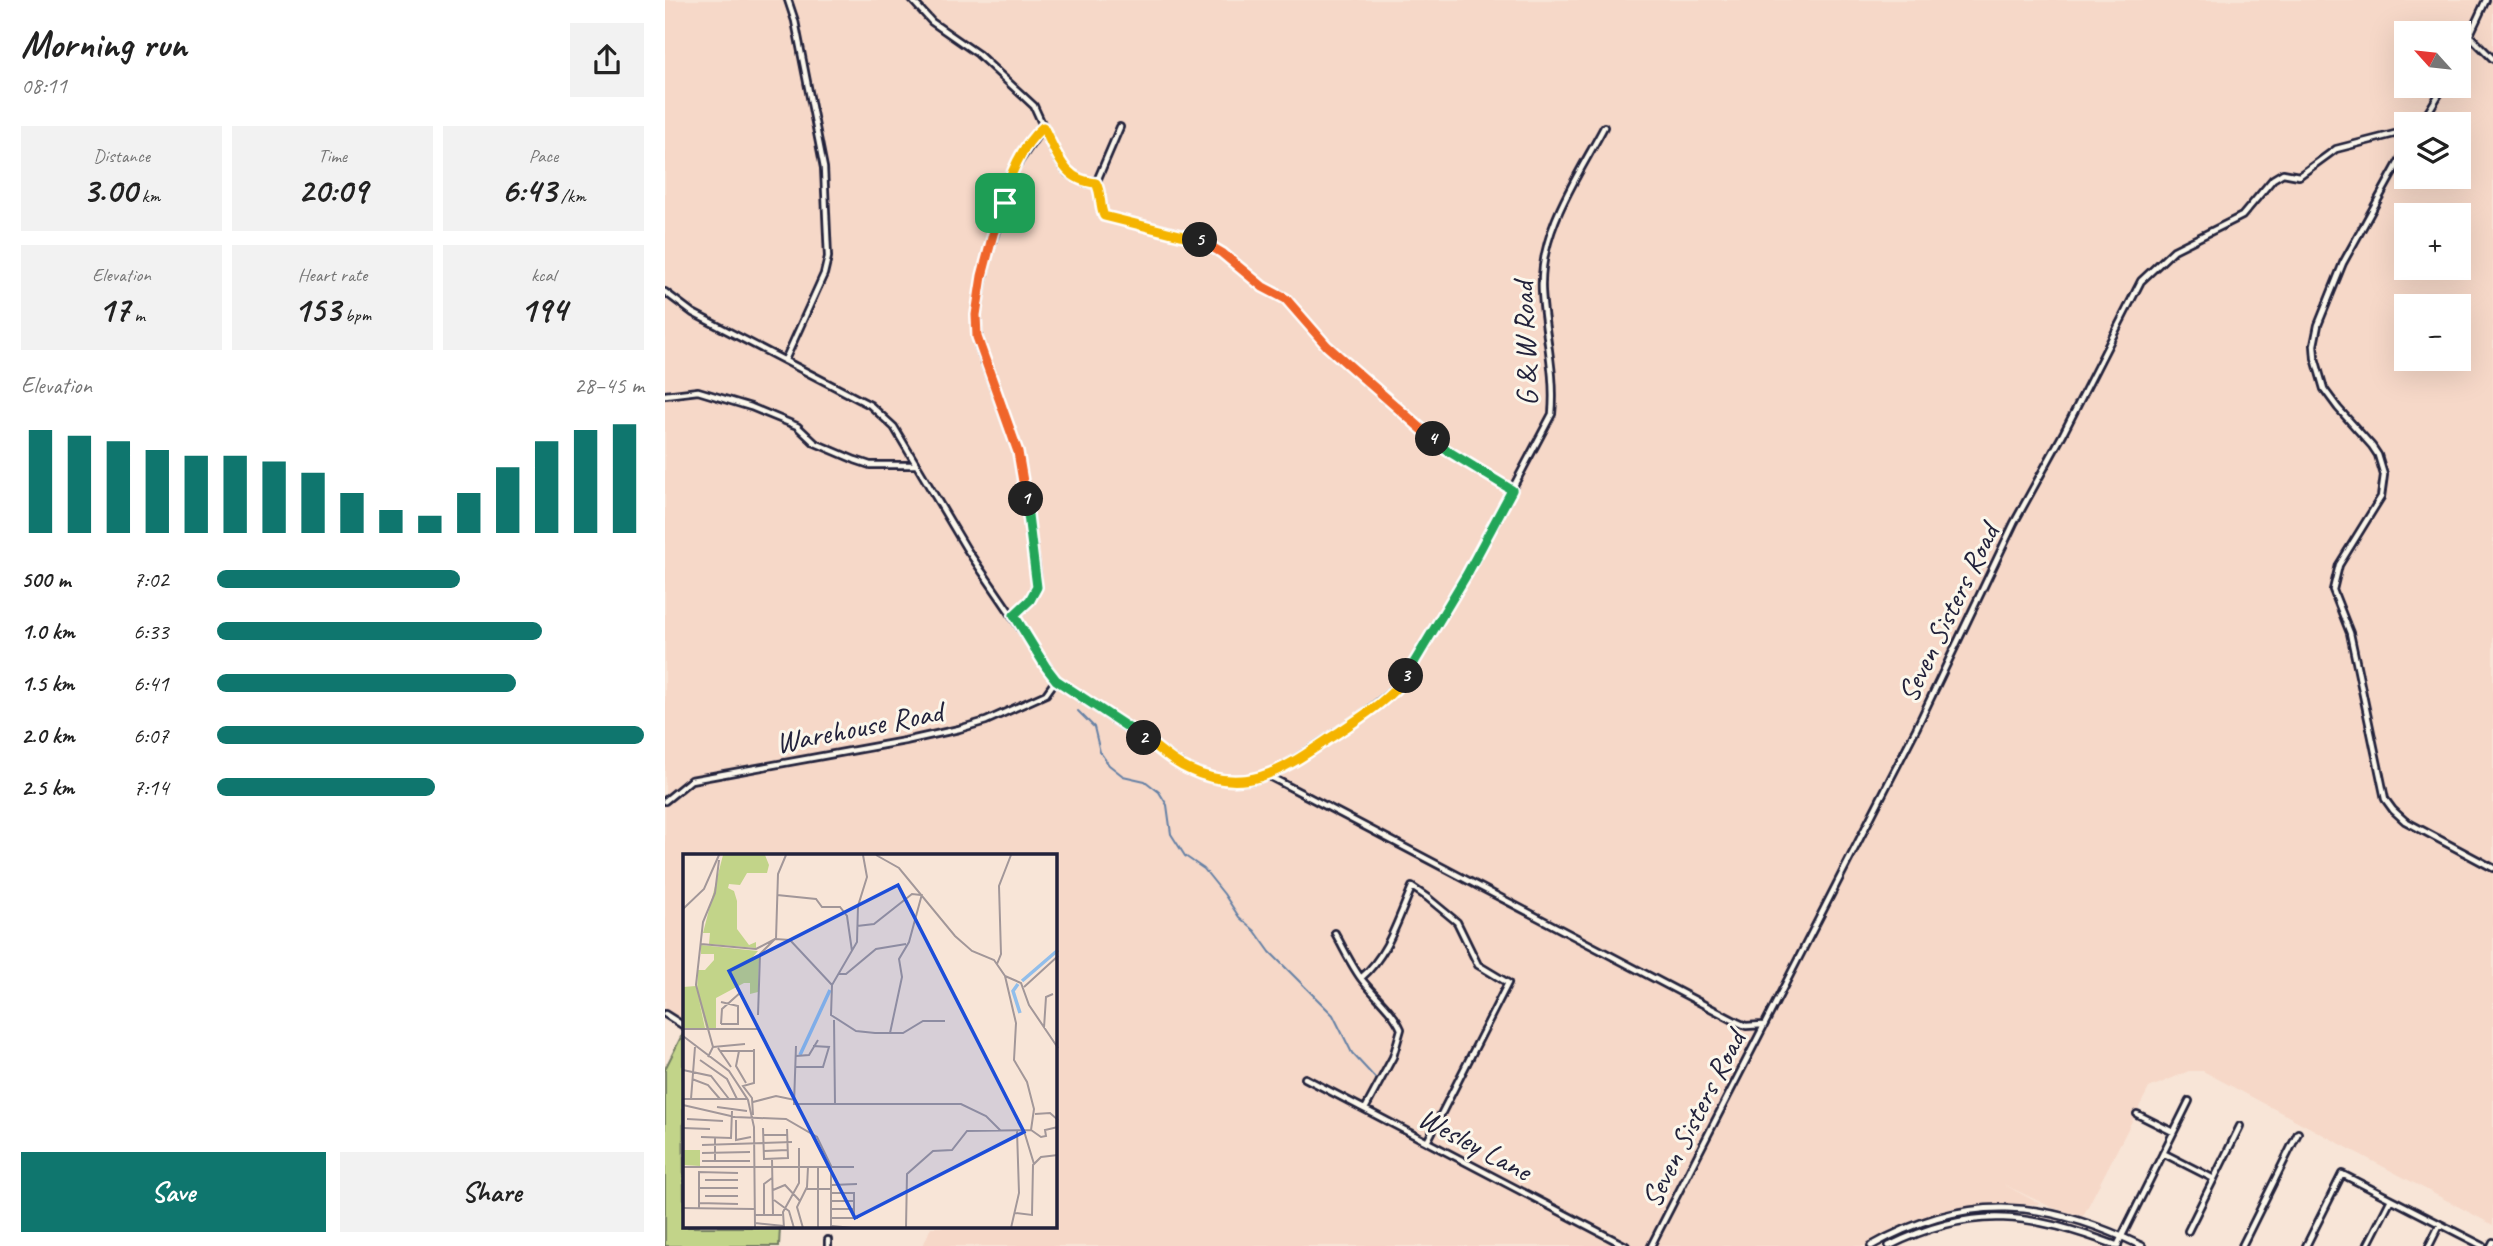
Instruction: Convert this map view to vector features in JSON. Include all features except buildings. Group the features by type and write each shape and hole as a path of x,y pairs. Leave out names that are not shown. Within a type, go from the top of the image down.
{"main road":[{"path":"1871,1246 1908,1227 1948,1215 1971,1209 2002,1207 2063,1216 2122,1236 2142,1246"},
{"path":"1889,1246 1958,1221 2000,1217 2048,1222 2117,1246"}],"street":[{"path":"785,360 824,274 828,257 824,168 795,21 788,0"},
{"path":"912,0 932,22 992,65 1034,106 1058,159 1068,173 1088,183 1096,183"},
{"path":"2471,31 2486,0"},
{"path":"2471,37 2493,59"},
{"path":"1014,615 1035,594 1037,580 1018,452 979,346 976,315 987,256 1003,211 1009,178 1043,127"},
{"path":"1120,127 1096,183 1104,216 1191,237 1222,253 1263,287 1286,299 1327,346 1443,448 1512,490"},
{"name":"G & W Road","path":"665,292 693,313 879,412 894,427 966,548 1056,680 1186,768 1212,778 1233,782 1251,780 1276,772 1359,718 1401,684 1467,574 1552,414 1554,391 1542,291 1546,245 1604,127"},
{"name":"Seven Sisters Road","path":"1651,1246 1916,729 2014,523 2141,281 2174,250 2242,216 2273,179 2283,173 2299,176 2336,149 2394,134"},
{"path":"2394,171 2343,263 2318,325 2314,345 2319,373 2328,395 2372,446 2378,455 2384,475 2381,498 2339,565 2333,590 2350,634 2385,799 2405,821 2493,869"},
{"path":"665,396 698,390 751,407 796,426 815,443 855,460 870,465 915,465"},
{"name":"Warehouse Road","path":"665,801 691,780 905,741 986,721 1046,694 1056,680"},
{"path":"1267,775 1737,1022 1746,1026 1764,1025"},
{"path":"1361,978 1370,971 1386,946 1412,887 1457,922 1478,965 1509,983 1427,1142"},
{"path":"1335,933 1361,978 1381,1003 1395,1015 1401,1029 1393,1057 1365,1109"},
{"path":"665,1014 683,1025"},
{"name":"Wesley Lane","path":"1305,1078 1626,1246"},
{"path":"2117,1246 2189,1101"},
{"path":"2137,1114 2173,1132"},
{"path":"2188,1231 2240,1126"},
{"path":"2242,1246 2298,1133"},
{"path":"2163,1153 2214,1179"},
{"path":"2305,1246 2341,1174 2483,1246"},
{"path":"2367,1246 2391,1199"},
{"path":"2429,1246 2440,1224"}],"shaded area":[{"path":"665,0 2493,0 2493,1225 2203,1071 2189,1071 2149,1088 2083,1216 2053,1208 2003,1184 2040,1204 1977,1205 1907,1225 1873,1246 1656,1246 1749,1058 1746,1056 1646,1246 923,1246 931,1228 1057,1228 1057,854 683,854 683,1029 665,1020"}],"green space":[{"path":"683,1033 683,1228 780,1228 779,1246 665,1246 665,1069"}],"waterway":[{"path":"1078,711 1094,727 1100,752 1109,765 1123,776 1145,781 1159,792 1167,805 1171,834 1185,856 1204,869 1239,917 1333,1015 1352,1053 1377,1080"}],"route":[{"path":"1043,127 1062,167 1074,177 1088,183 1096,183 1104,216 1191,237 1222,253 1263,287 1286,299 1338,357 1443,448 1512,490 1467,574 1401,684 1359,718 1276,772 1251,780 1233,782 1212,778 1186,768 1056,680 1014,615 1035,594 1036,569 1018,452 979,346 976,315 987,256 1005,203 1006,186 1012,171 1043,127"}]}
